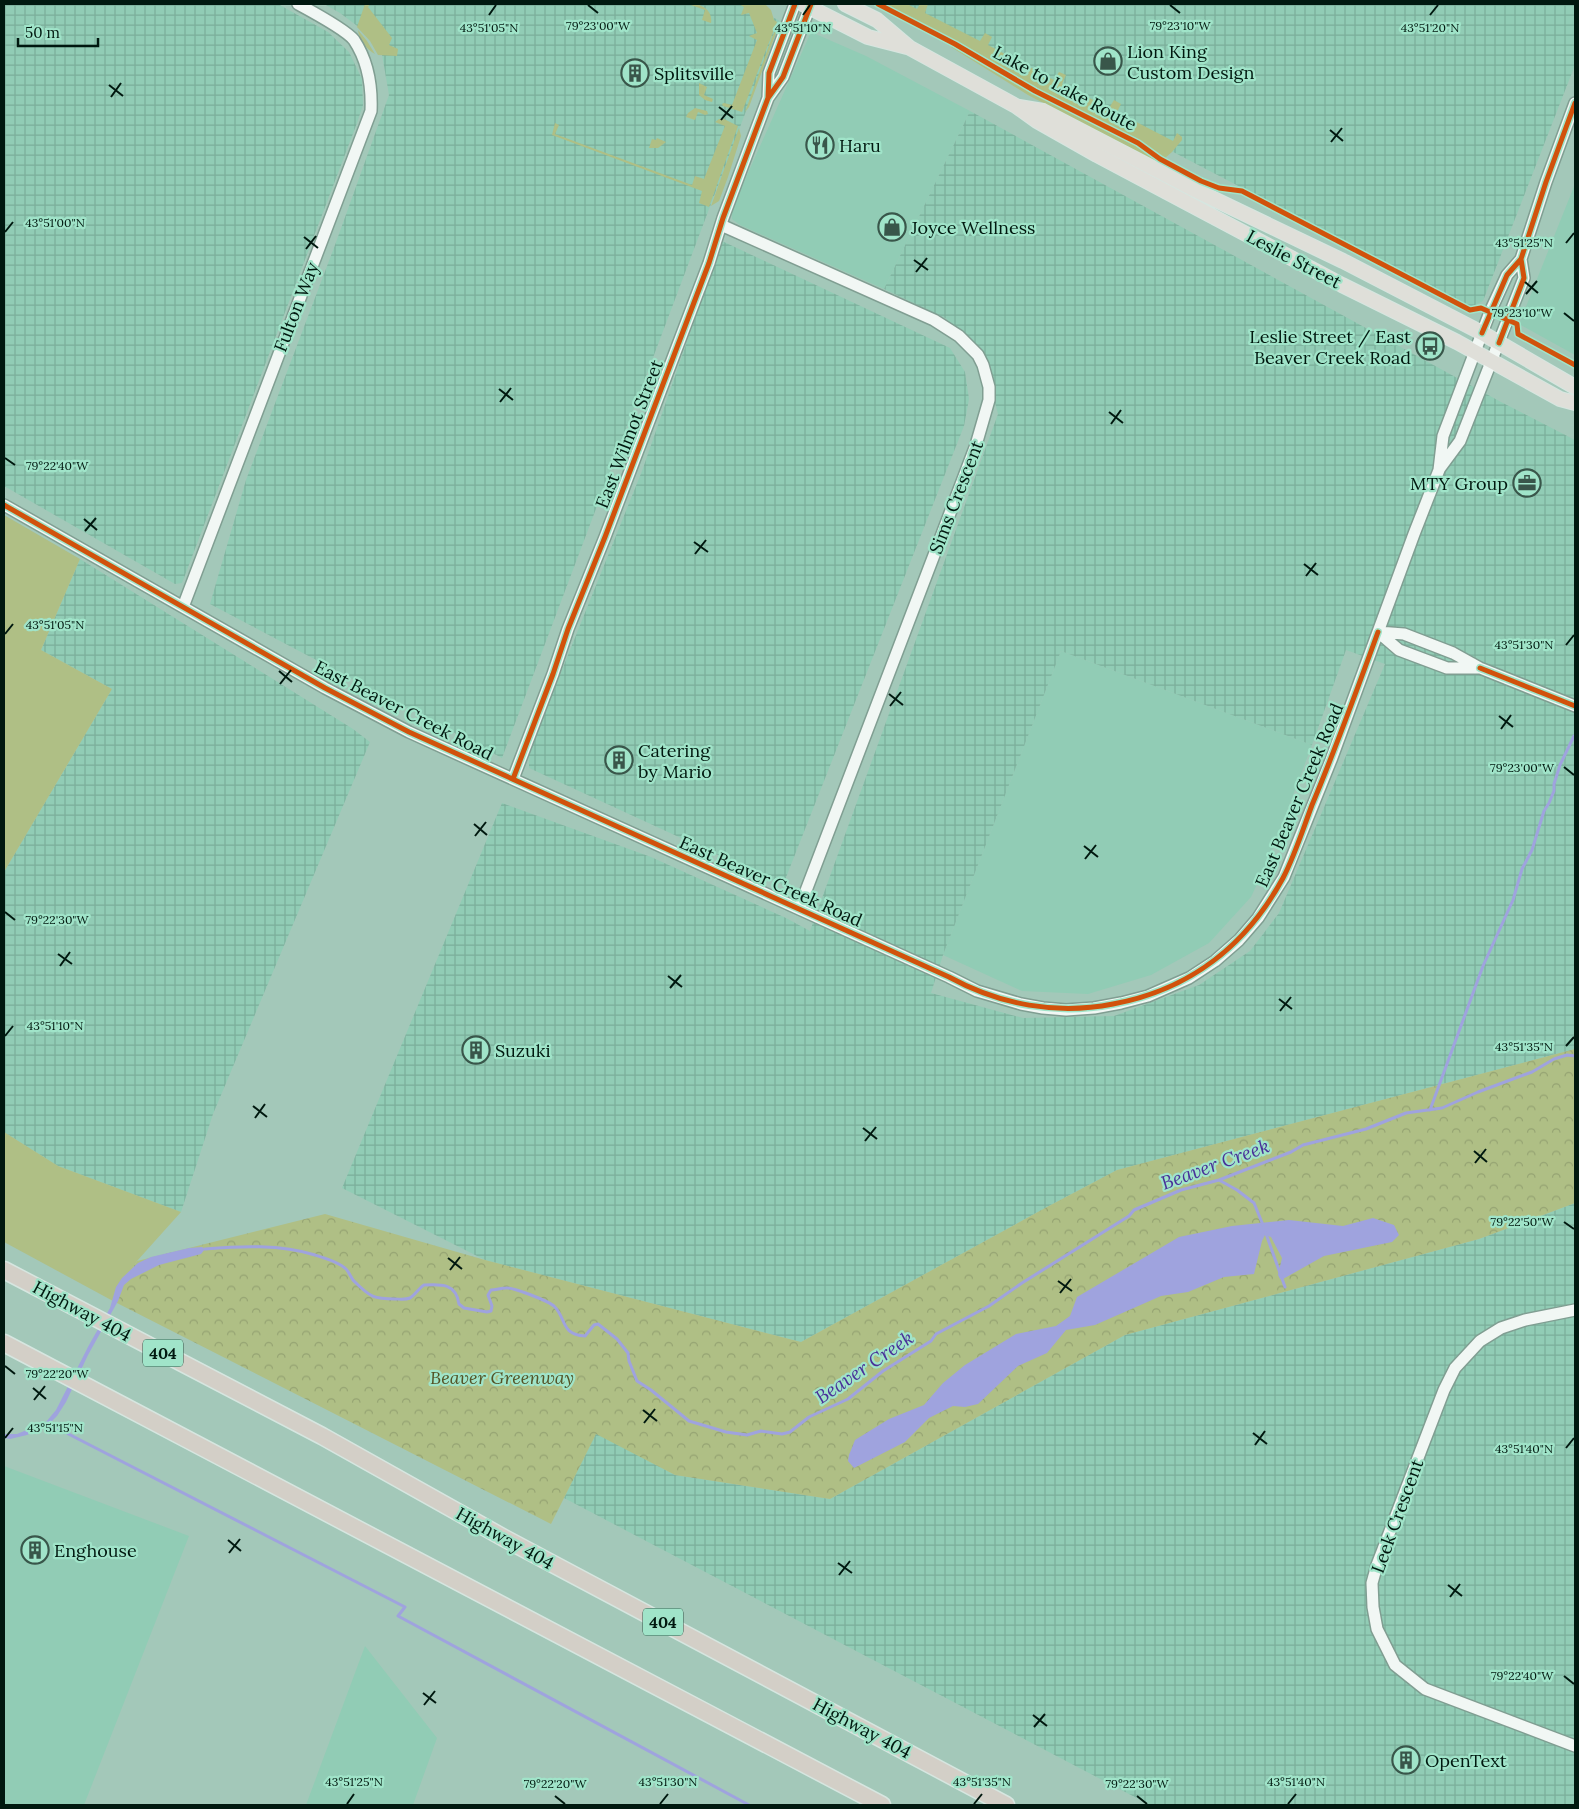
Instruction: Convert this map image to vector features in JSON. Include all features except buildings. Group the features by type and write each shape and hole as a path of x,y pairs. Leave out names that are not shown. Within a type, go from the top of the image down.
{"highway":[{"name":"Highway 404","path":"4,1270 322,1436 512,1542 1006,1805"},
{"path":"4,1343 882,1805"}],"main road":[{"name":"Leslie Street","path":"844,4 877,20 910,48 1016,106 1037,121 1097,155 1475,352 1560,399 1575,403"},
{"name":"Leslie Street","path":"808,5 868,38 910,48"},
{"name":"Leslie Street","path":"1016,106 1043,111 1197,191 1343,261 1499,343 1575,387"}],"street":[{"name":"Fulton Way","path":"183,607 371,111 366,64 353,39 317,14 298,4"},
{"name":"East Wilmot Street","path":"768,98 769,73 796,4"},
{"name":"East Wilmot Street","path":"514,779 568,629 637,469 721,225 768,98 783,77 808,5"},
{"path":"1521,259 1546,182 1575,103"},
{"name":"Sims Crescent","path":"721,225 934,320 959,336 978,355 989,387 986,414 976,445 799,909"},
{"name":"East Beaver Creek Road","path":"4,505 355,704 410,732 978,992 1021,1004 1066,1010 1094,1008 1148,996 1189,978 1215,961 1239,940 1258,918 1284,877 1336,746 1439,470 1443,436 1475,352 1507,275 1521,259"},
{"name":"East Beaver Creek Road","path":"1439,470 1460,442 1499,343 1524,278 1521,259"},
{"path":"1378,632 1399,650 1447,668 1480,668"},
{"path":"1378,632 1404,634 1453,653 1480,668 1575,706"},
{"name":"Leek Crescent","path":"1575,1310 1525,1320 1501,1328 1480,1341 1455,1368 1444,1390 1377,1565 1372,1583 1373,1607 1377,1629 1395,1665 1424,1689 1575,1746"}],"shaded area":[{"path":"4,4 278,4 328,32 349,52 362,79 363,105 357,123 182,583 175,584 4,486"},
{"path":"324,4 747,4 780,21 502,758 210,604 246,480 335,245 389,95 380,43 340,13"},
{"path":"889,4 1575,4 1575,65 1483,301 1471,307"},
{"path":"811,32 866,56 970,111 884,289 740,225 732,219 732,209"},
{"path":"970,111 1501,402 1575,440 1575,1049 1117,1170 801,1342 485,1260 342,1188 502,803 651,857 786,918 810,931 998,414 981,350 945,318 884,289","holes":["1346,650 1385,664 1279,913 1250,951 1199,985 1114,1016 1023,1018 931,993 943,955 1061,651 1312,745"]},
{"path":"1575,184 1575,355 1519,324"},
{"path":"722,241 950,348 965,372 969,399 964,426 783,885 529,768 529,752 642,471"},
{"path":"80,559 353,729 370,742 213,1114 181,1212 58,1166 4,1132 4,872 112,689 41,650"},
{"path":"1061,651 1312,745 1268,861 1251,897 1209,943 1151,975 1088,994 1022,991 943,955"},
{"path":"1575,1203 1575,1805 1150,1805 564,1498 596,1433 675,1475 830,1499 1125,1335 1479,1239"},
{"path":"4,1466 189,1536 84,1805 4,1805"},
{"path":"365,1646 437,1738 413,1805 306,1805"}],"green space":[{"path":"365,4 370,4 368,7 392,38 389,45 398,49 397,56 378,55 370,41 357,27"},
{"path":"692,4 700,5 709,12 711,23 702,20 705,10"},
{"path":"739,4 765,4 771,10 774,20 777,22 742,112 722,104 732,105 757,40 749,36 757,33 749,13 741,15 744,7"},
{"path":"883,4 907,4 917,9 920,4 928,4 925,13 980,41 985,33 992,37 988,45 1054,80 1059,72 1066,75 1062,84 1109,108 1114,100 1121,104 1117,112 1173,141 1177,133 1182,137 1182,140 1165,158 1140,141 1044,92"},
{"path":"780,22 749,107 745,112 772,37"},
{"path":"358,30 367,41 375,54 364,44"},
{"path":"952,46 1136,145 1156,160 1154,161 1028,95"},
{"path":"699,83 707,87 704,95 713,99 712,102 705,100 699,95"},
{"path":"695,108 707,111 708,114 705,115 698,112 695,120 686,117"},
{"path":"719,119 724,119 738,126 709,207 699,203 702,191 552,135 555,123 559,125 555,134 692,185 695,176 704,179 725,126 715,122"},
{"path":"739,128 741,136 728,177 719,201 711,206"},
{"path":"657,138 666,142 658,148 649,148 652,139 656,140"},
{"path":"4,515 80,559 41,650 112,689 4,872"},
{"name":"Beaver Greenway","path":"1575,1049 1575,1203 1479,1239 1125,1335 830,1499 675,1475 596,1434 551,1524 113,1301 137,1261 325,1214 485,1260 801,1342 1117,1170"},
{"path":"4,1132 58,1166 181,1212 137,1261 113,1301 4,1242"}],"water":[{"path":"1373,1218 1394,1225 1399,1235 1392,1242 1324,1256 1280,1279 1278,1275 1282,1258 1271,1237 1265,1235 1254,1274 1224,1277 1188,1292 1161,1296 1095,1325 1066,1330 1047,1353 1018,1366 978,1404 965,1407 953,1406 929,1418 905,1442 854,1468 848,1461 855,1440 889,1419 924,1405 943,1383 965,1365 1016,1334 1056,1326 1070,1316 1077,1297 1179,1237 1232,1226 1289,1220 1343,1226"},
{"path":"202,1247 205,1249 201,1254 159,1265 131,1279 124,1285 118,1301 57,1416 46,1427 27,1435 10,1439 4,1438 4,1434 17,1434 46,1422 56,1410 110,1308 116,1287 122,1278 138,1263 151,1257 189,1248"}],"waterway":[{"path":"1430,1110 1483,966 1513,900 1522,869 1532,850 1544,811 1554,791 1554,784 1560,765 1574,736"},
{"name":"Beaver Creek","path":"205,1249 274,1247 302,1251 332,1260 343,1267 365,1291 373,1296 382,1298 408,1299 424,1285 442,1285 451,1288 455,1292 459,1304 464,1308 487,1312 491,1311 492,1306 488,1295 491,1290 510,1288 523,1292 554,1306 568,1329 577,1335 585,1336 594,1325 598,1324 617,1339 628,1353 637,1381 689,1421 726,1432 747,1435 761,1431 782,1434 790,1432 809,1417 848,1399 883,1371 931,1341 936,1334 989,1306 1022,1283 1129,1216 1134,1210 1181,1190 1219,1180 1291,1152 1303,1145 1366,1129 1406,1113 1442,1108 1532,1072 1554,1059 1567,1055 1575,1056"},
{"path":"1219,1180 1237,1190 1254,1203 1263,1225"},
{"path":"1265,1231 1285,1287"},
{"path":"49,1424 405,1607 398,1616 749,1805"}],"cycle path":[{"path":"768,98 769,73 795,4"},
{"path":"513,779 568,629 709,263 723,218 768,98 783,77 811,4"},
{"name":"Lake to Lake Route","path":"878,4 955,44 1035,91 1138,143 1160,159 1201,181 1219,188 1242,191 1470,310 1481,308 1517,324 1518,334 1575,365"},
{"path":"1482,333 1507,275 1521,259 1546,182 1575,103"},
{"path":"1499,343 1524,278 1521,259"},
{"path":"4,505 325,688 409,732 968,987 1009,1001 1050,1008 1092,1007 1113,1004 1166,988 1190,976 1213,961 1252,924 1283,878 1299,842 1378,632"},
{"path":"1480,668 1575,706"}],"place":[{"name":"Lion King Custom Design","path":"1108,61"},
{"name":"Splitsville","path":"635,73"},
{"name":"Haru","path":"820,145"},
{"name":"Joyce Wellness","path":"892,227"},
{"name":"Leslie Street / East Beaver Creek Road","path":"1430,346"},
{"name":"MTY Group","path":"1527,483"},
{"name":"Catering by Mario","path":"619,760"},
{"name":"Suzuki","path":"476,1050"},
{"name":"Enghouse","path":"35,1550"},
{"name":"OpenText","path":"1406,1760"}]}
